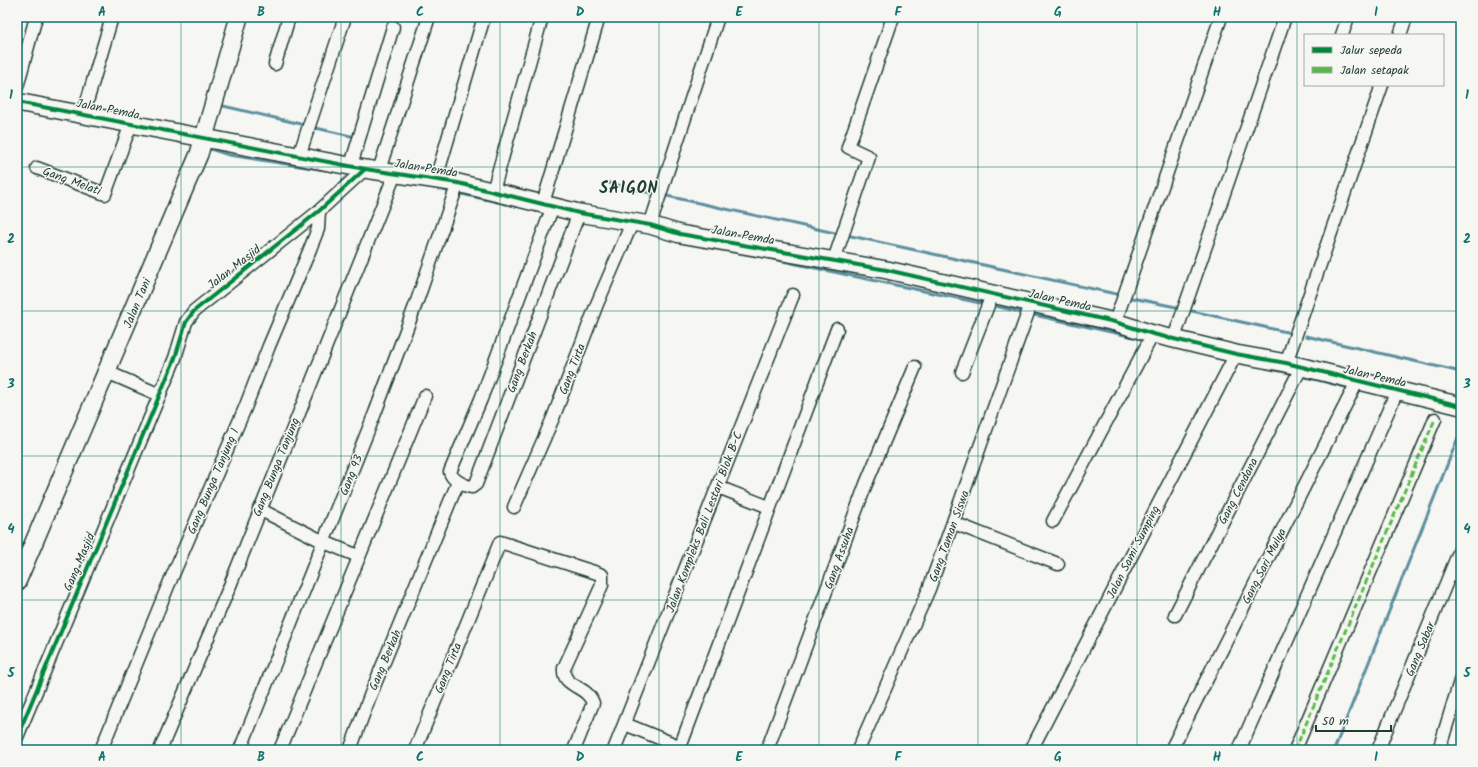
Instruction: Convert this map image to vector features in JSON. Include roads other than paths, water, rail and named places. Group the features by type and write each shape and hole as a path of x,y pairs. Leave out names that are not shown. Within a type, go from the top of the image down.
{"street":[{"path":"17,87 36,17"},
{"path":"83,115 112,17"},
{"name":"Jalan Tani","path":"17,582 202,145 239,17"},
{"path":"274,64 289,17"},
{"path":"298,156 345,17"},
{"path":"374,174 429,17"},
{"path":"436,180 484,17"},
{"path":"493,191 542,17"},
{"path":"458,482 452,477 450,472 481,399 549,209 598,17"},
{"path":"650,225 718,17"},
{"path":"834,260 869,157 848,147 893,17"},
{"path":"1115,322 1221,17"},
{"path":"1174,338 1284,17"},
{"path":"1342,34 1348,17"},
{"path":"1400,34 1406,17"},
{"path":"374,174 393,27"},
{"name":"Gang Cendana","path":"1175,615 1293,366 1382,86"},
{"name":"Jalan Pemda","path":"17,102 132,124 202,145 298,156 374,174 436,180 455,190 493,191 549,209 578,216 631,226 650,225 680,234 834,260 963,287 992,295 1029,312 1115,322 1153,334 1461,406"},
{"name":"Gang Melati","path":"37,168 105,194 132,124"},
{"name":"Jalan Masjid","path":"160,395 189,317 319,211 374,174"},
{"name":"Gang Bunga Tanjung","path":"160,750 229,588 259,509 374,174"},
{"name":"Gang 93","path":"240,750 324,542 403,340 455,190"},
{"name":"Gang Bunga Tanjung 1","path":"101,750 168,586 245,408 269,346 308,254 318,229 319,211"},
{"name":"Gang Berkah","path":"350,750 370,696 458,482 469,487 476,484 578,216"},
{"name":"Gang Tirta","path":"514,507 536,458 597,304 631,226"},
{"name":"Jalan Kompleks Bali Lestari Blok B-C","path":"614,750 793,295"},
{"path":"962,372 992,295"},
{"name":"Gang Taman Siswa","path":"858,750 929,589 1029,312"},
{"path":"625,724 680,748 769,507 837,329"},
{"path":"1053,521 1153,334"},
{"name":"Jalan Sami Sumping","path":"1031,750 1236,354"},
{"name":"Gang Assuha","path":"767,750 866,484 915,367"},
{"path":"107,372 160,395"},
{"name":"Gang Sari Mulya","path":"1171,750 1357,382"},
{"path":"1239,750 1397,391"},
{"name":"Gang Masjid","path":"17,737 160,395"},
{"path":"280,750 424,396"},
{"path":"1295,750 1435,419"},
{"path":"718,487 769,507"},
{"path":"259,509 324,542 358,556"},
{"path":"954,523 1058,564"},
{"name":"Gang Tirta","path":"416,750 500,542 602,575 602,585 564,668 563,675 566,680 588,692 593,703 574,750"},
{"name":"Gang Sabar","path":"1378,750 1461,547"},
{"path":"1438,750 1461,678"}],"waterway":[{"path":"390,25 393,17"},
{"path":"219,105 301,124"},
{"path":"316,128 355,137"},
{"path":"207,148 229,155 325,170"},
{"path":"609,183 651,193"},
{"path":"431,187 451,192"},
{"path":"457,193 506,204"},
{"path":"667,196 835,233"},
{"path":"851,236 1116,294"},
{"path":"754,255 985,304"},
{"path":"1132,298 1176,307"},
{"path":"991,305 1024,313"},
{"path":"1192,311 1291,333"},
{"path":"1030,314 1138,338"},
{"path":"1306,336 1461,372"},
{"path":"1266,368 1290,373"},
{"path":"1306,377 1345,387"},
{"path":"1334,750 1461,430"}],"district":[{"name":"SAIGON","path":"629,187"}]}
